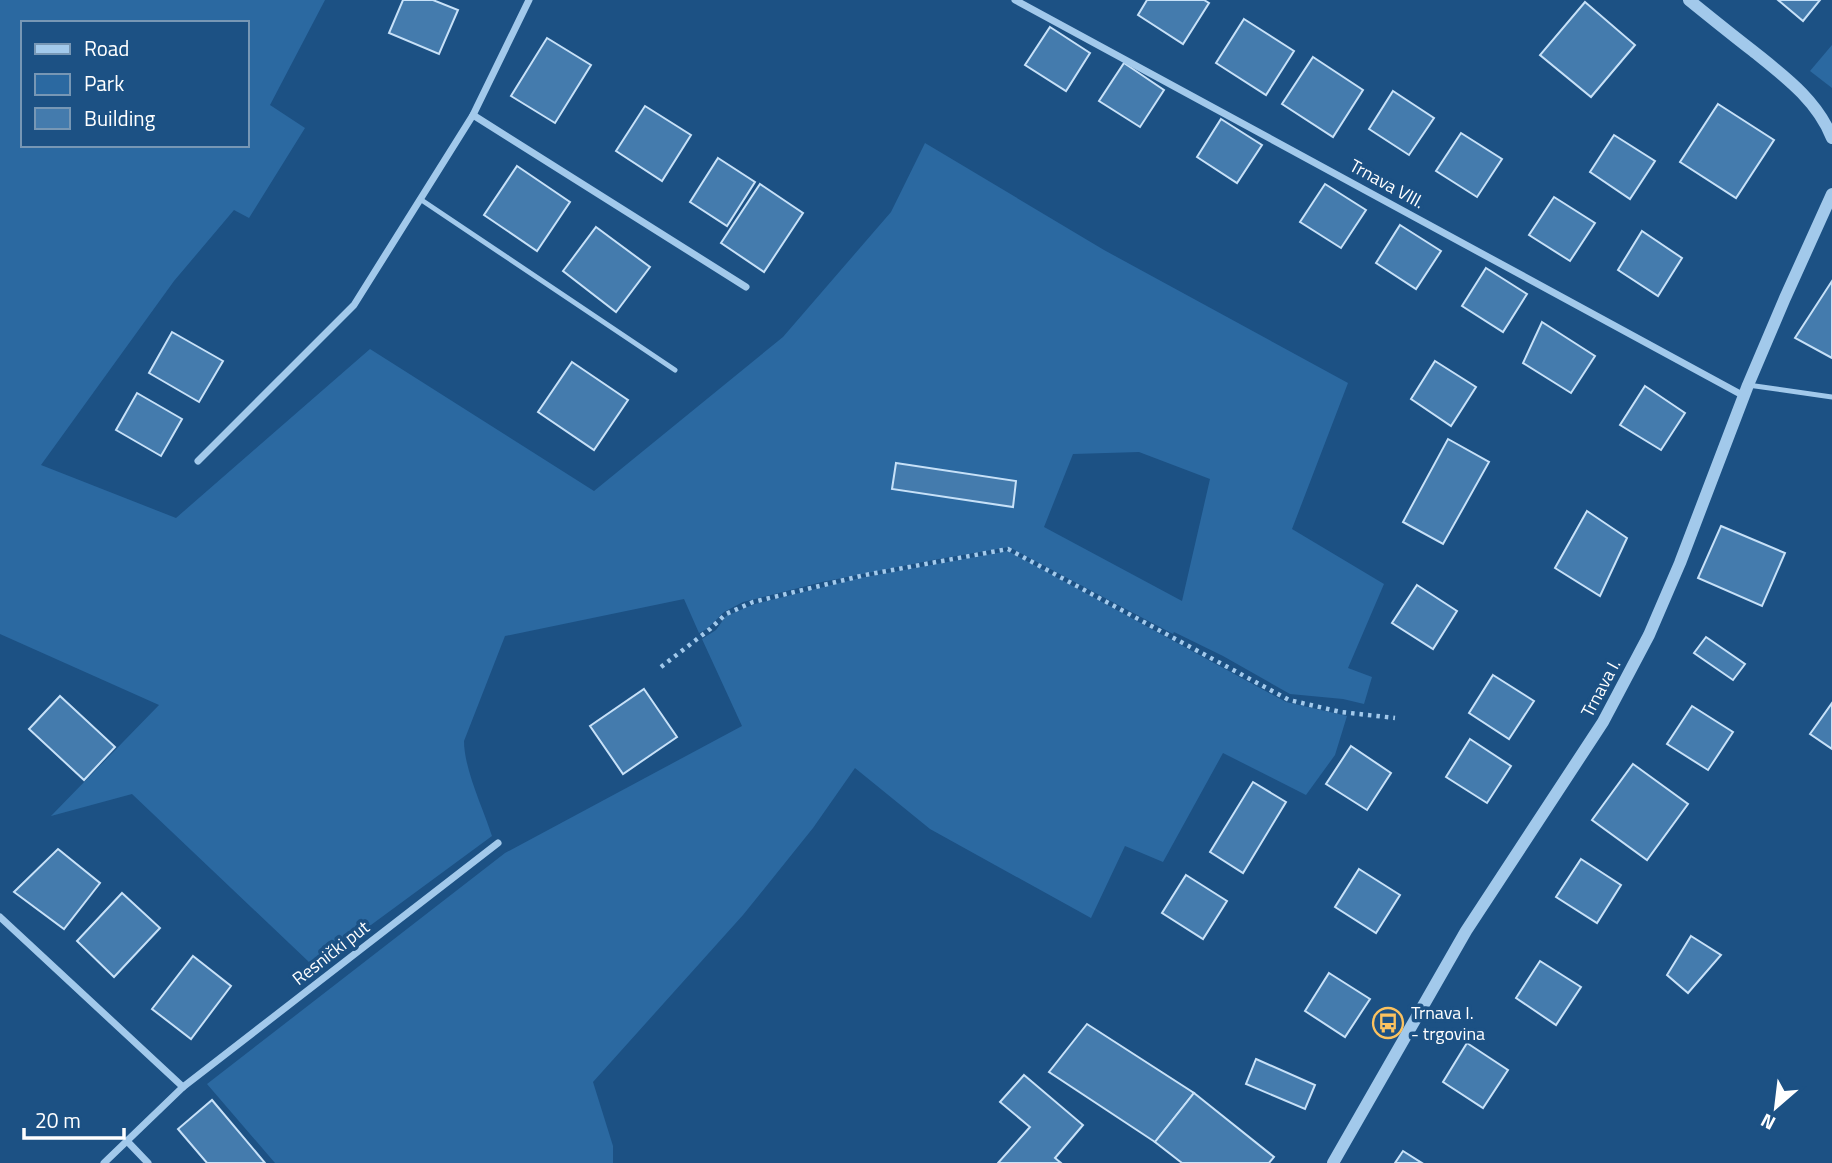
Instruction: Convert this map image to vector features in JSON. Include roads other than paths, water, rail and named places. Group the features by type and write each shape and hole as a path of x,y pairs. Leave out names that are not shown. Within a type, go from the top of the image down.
{"street":[{"path":"198,461 354,305 473,115 529,0"},
{"name":"Trnava VIII.","path":"1015,0 1746,391"},
{"path":"1689,0 1786,77 1810,100 1827,124 1832,138"},
{"path":"473,115 746,287"},
{"name":"Trnava I.","path":"1333,1163 1466,932 1603,722 1649,635 1680,563 1746,391 1832,194"},
{"name":"Resnički put","path":"104,1163 183,1087 498,843"},
{"path":"0,916 183,1087"},
{"path":"127,1141 148,1163"}],"lane":[{"path":"420,199 675,370"},
{"path":"1746,391 1832,397"}],"place":[{"name":"Trnava I. - trgovina","path":"1388,1023"}]}
